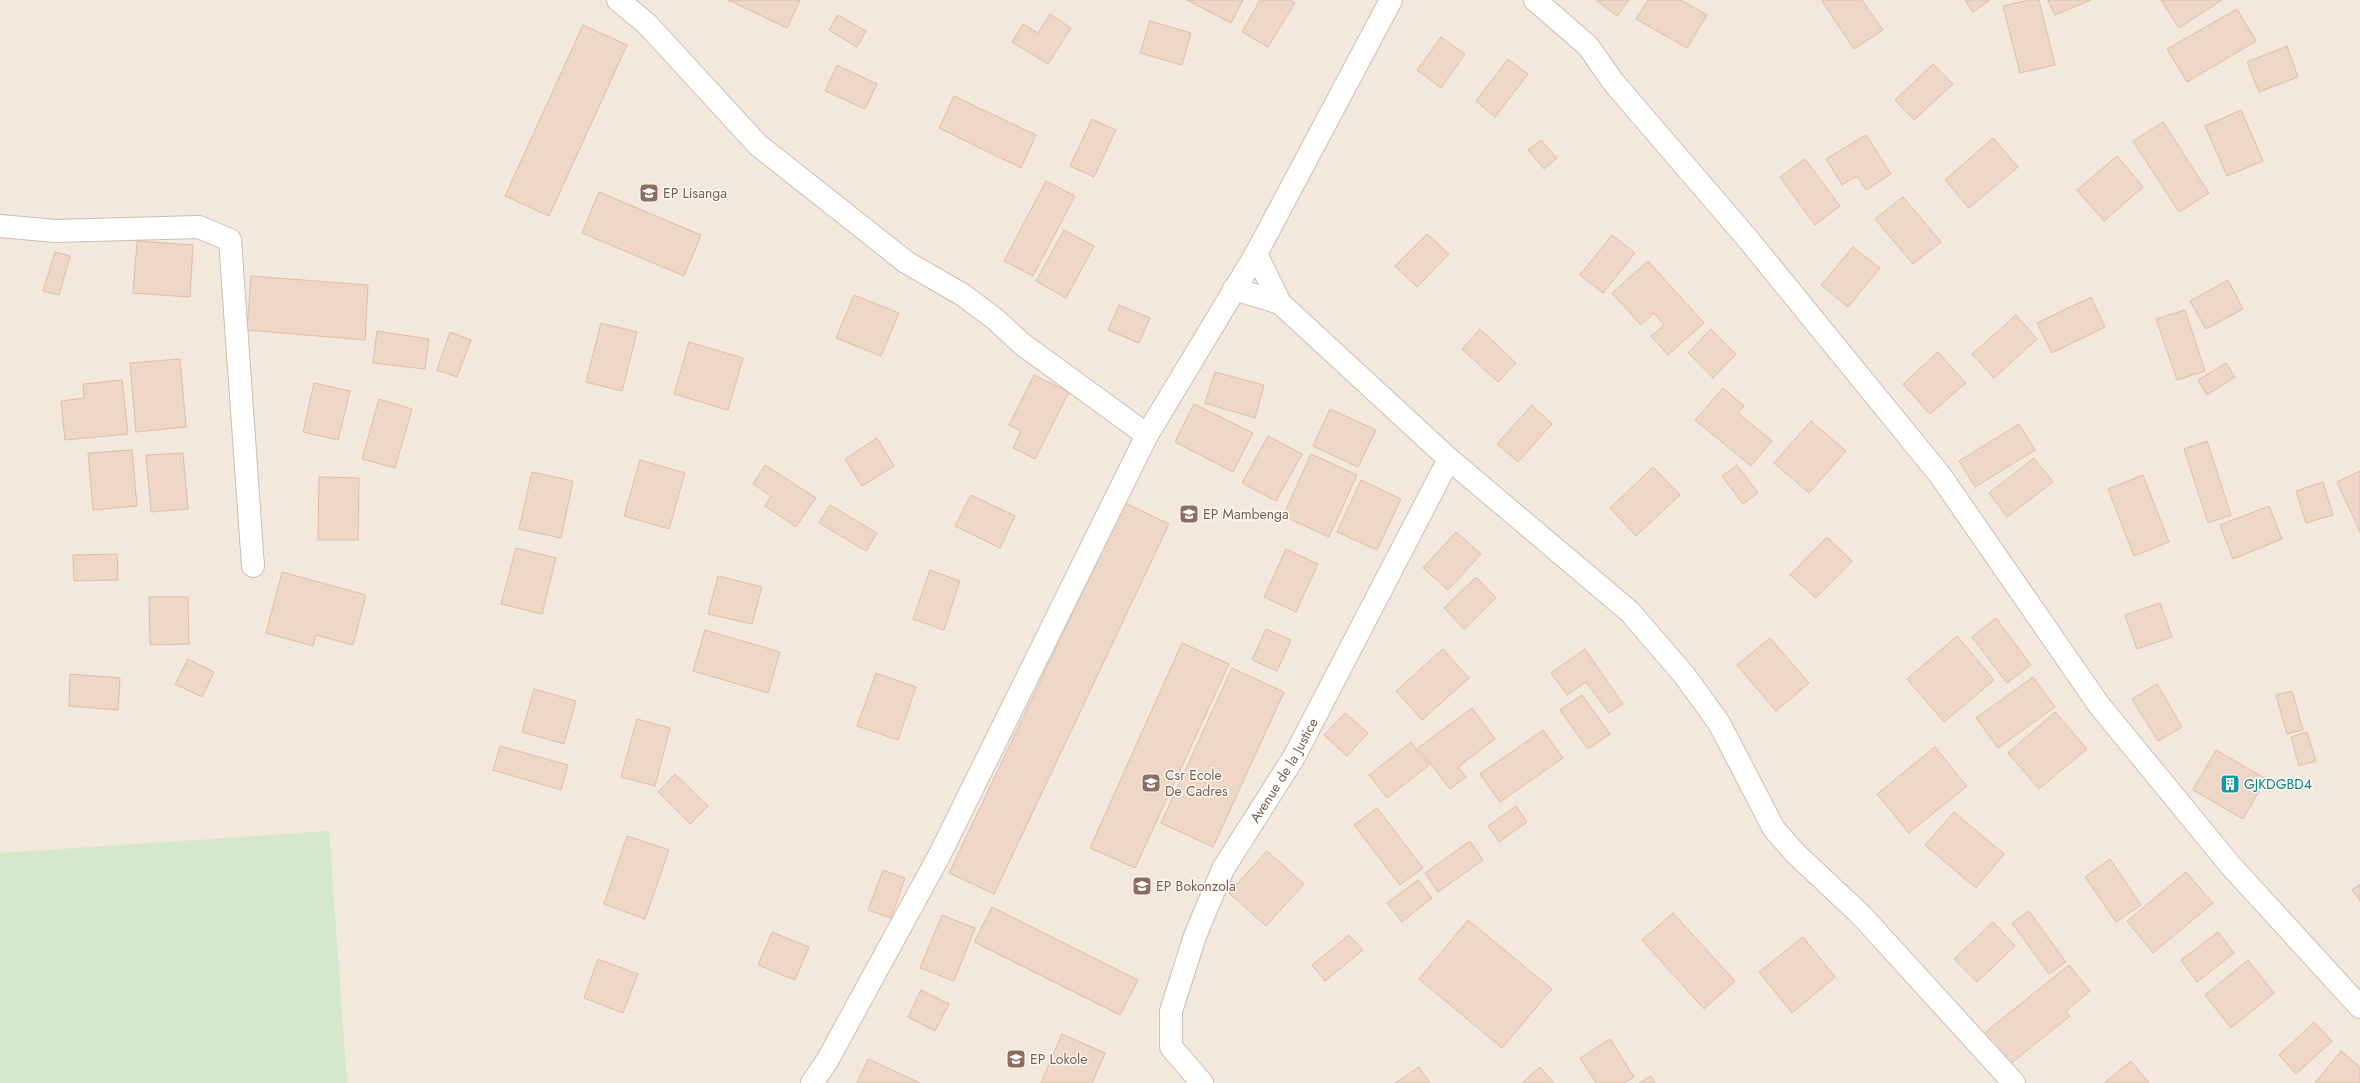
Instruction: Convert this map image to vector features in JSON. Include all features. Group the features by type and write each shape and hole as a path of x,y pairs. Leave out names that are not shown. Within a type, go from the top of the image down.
{"street":[{"path":"618,0 647,24 758,145 906,262 963,296 995,319 1022,344 1147,435"},
{"path":"812,1083 827,1061 939,856 1147,435 1256,254 1391,0"},
{"path":"1535,0 1588,46 1614,83 1748,238 1940,475 2099,705 2231,866 2360,1007"},
{"path":"0,226 55,231 199,227 230,240 253,566"},
{"path":"1256,254 1280,303 1449,459 1630,612 1684,676 1719,723 1774,829 1795,853 1861,915 2014,1083"},
{"path":"1234,289 1280,303"},
{"name":"Avenue de la Justice","path":"1202,1083 1171,1047 1171,1011 1195,936 1223,869 1294,757 1449,459"}],"shaded area":[{"path":"0,0 2360,0 2360,1083 0,1083"}],"green space":[{"path":"329,831 347,1083 0,1083 0,853"}],"building":[{"path":"728,0 800,0 787,28"},
{"path":"1187,0 1243,0 1231,23"},
{"path":"1260,0 1290,0 1295,3 1268,47 1242,32"},
{"path":"1596,0 1629,0 1617,16"},
{"path":"1648,0 1681,0 1707,15 1687,48 1636,19"},
{"path":"1862,0 1883,30 1854,49 1822,1"},
{"path":"1965,0 1990,0 1973,12"},
{"path":"2029,0 2039,0 2055,65 2020,73 2003,6"},
{"path":"2048,0 2091,0 2055,15"},
{"path":"2161,0 2222,0 2179,28"},
{"path":"2237,9 2256,41 2187,82 2167,49"},
{"path":"1050,14 1071,28 1048,64 1012,42 1023,24 1038,33"},
{"path":"838,15 866,31 857,47 829,30"},
{"path":"1150,21 1191,33 1182,65 1140,53"},
{"path":"583,25 627,45 549,216 505,196"},
{"path":"1441,37 1465,54 1441,88 1417,70"},
{"path":"2287,46 2298,77 2259,92 2247,62"},
{"path":"1508,59 1528,74 1495,117 1476,101"},
{"path":"1933,64 1953,84 1914,120 1895,100"},
{"path":"837,65 877,84 865,109 825,91"},
{"path":"954,96 1036,135 1021,168 939,128"},
{"path":"2241,110 2263,161 2227,176 2205,126"},
{"path":"1092,119 1116,130 1094,177 1070,166"},
{"path":"2163,122 2209,193 2179,212 2133,141"},
{"path":"1866,135 1891,174 1866,190 1857,176 1842,185 1826,159"},
{"path":"1993,138 2018,167 1969,208 1945,180"},
{"path":"1541,140 1557,158 1544,169 1528,150"},
{"path":"2117,156 2143,187 2104,221 2077,190"},
{"path":"1805,159 1840,206 1815,225 1780,177"},
{"path":"1046,181 1075,196 1033,276 1004,261"},
{"path":"599,192 701,235 684,276 582,233"},
{"path":"1903,197 1941,242 1913,264 1875,219"},
{"path":"1064,230 1094,246 1066,298 1036,281"},
{"path":"1427,234 1449,254 1417,287 1395,266"},
{"path":"1612,235 1635,253 1603,293 1580,275"},
{"path":"137,241 193,245 190,297 133,293"},
{"path":"1853,247 1880,268 1848,307 1821,285"},
{"path":"55,252 70,256 59,295 43,291"},
{"path":"1648,261 1704,323 1668,355 1651,336 1664,325 1654,313 1641,325 1612,293"},
{"path":"251,276 368,285 365,340 247,330"},
{"path":"2228,280 2243,309 2206,329 2190,301"},
{"path":"854,295 899,313 881,356 836,338"},
{"path":"2091,297 2105,327 2052,353 2037,323"},
{"path":"1119,305 1150,318 1139,343 1108,330"},
{"path":"2185,310 2205,371 2177,380 2156,319"},
{"path":"2016,315 2037,339 1994,378 1972,354"},
{"path":"601,323 637,332 622,391 586,382"},
{"path":"1480,329 1516,363 1498,382 1462,349"},
{"path":"1711,329 1736,354 1713,378 1688,353"},
{"path":"377,331 429,339 425,369 373,363"},
{"path":"450,332 471,340 457,377 437,370"},
{"path":"689,342 743,358 728,410 674,394"},
{"path":"1938,352 1966,383 1930,414 1903,384"},
{"path":"180,359 186,427 136,432 130,363"},
{"path":"2226,363 2235,377 2207,395 2198,380"},
{"path":"1215,372 1264,385 1255,418 1205,403"},
{"path":"1034,375 1069,392 1035,459 1013,448 1021,431 1009,425"},
{"path":"122,380 128,434 65,440 61,401 84,398 83,384"},
{"path":"314,383 350,391 338,440 303,432"},
{"path":"1723,388 1744,406 1738,413 1772,441 1751,466 1695,420"},
{"path":"379,399 412,409 395,468 362,459"},
{"path":"1194,404 1253,433 1233,472 1175,442"},
{"path":"1532,405 1552,424 1518,462 1497,444"},
{"path":"1330,409 1376,430 1358,467 1313,446"},
{"path":"1811,421 1846,451 1809,493 1774,463"},
{"path":"2019,424 2035,450 1975,487 1959,461"},
{"path":"1268,436 1302,454 1276,501 1242,483"},
{"path":"877,438 894,466 862,486 845,459"},
{"path":"2207,441 2231,515 2208,523 2184,449"},
{"path":"132,450 137,506 93,510 88,453"},
{"path":"183,453 188,509 151,512 146,455"},
{"path":"1311,454 1357,475 1329,537 1283,516"},
{"path":"2034,458 2053,482 2007,517 1989,493"},
{"path":"640,460 685,473 669,529 624,516"},
{"path":"765,465 816,498 796,527 765,506 771,496 753,484"},
{"path":"1737,465 1758,493 1743,504 1722,476"},
{"path":"1653,467 1680,495 1636,536 1610,508"},
{"path":"2360,471 2360,532 2337,482"},
{"path":"532,472 573,481 561,538 519,529"},
{"path":"2143,475 2169,542 2134,556 2108,489"},
{"path":"319,477 359,478 358,540 318,540"},
{"path":"1361,480 1401,499 1377,550 1337,532"},
{"path":"2323,482 2333,515 2306,523 2296,491"},
{"path":"971,495 1015,516 1000,548 955,526"},
{"path":"1125,503 1169,524 994,894 949,873"},
{"path":"830,505 877,533 866,551 819,523"},
{"path":"2269,506 2282,539 2233,559 2220,525"},
{"path":"1456,532 1481,554 1448,590 1423,568"},
{"path":"1827,537 1852,561 1816,598 1790,575"},
{"path":"516,548 556,558 542,614 501,604"},
{"path":"1286,549 1318,564 1296,612 1264,597"},
{"path":"117,554 118,580 74,581 73,555"},
{"path":"930,570 960,581 944,630 913,619"},
{"path":"282,572 366,595 353,645 316,635 313,646 266,633"},
{"path":"718,576 762,587 752,624 708,614"},
{"path":"1476,577 1496,598 1464,629 1444,608"},
{"path":"149,597 188,597 189,644 150,645"},
{"path":"2160,603 2172,637 2137,649 2125,615"},
{"path":"1996,618 2031,665 2007,683 1972,637"},
{"path":"1266,629 1291,640 1277,671 1252,660"},
{"path":"705,630 780,652 768,693 693,671"},
{"path":"1957,636 1994,680 1944,722 1907,679"},
{"path":"1770,638 1809,683 1776,711 1737,665"},
{"path":"1182,643 1229,664 1135,868 1090,848"},
{"path":"1443,649 1469,678 1422,720 1396,691"},
{"path":"1585,649 1623,704 1609,713 1586,682 1567,695 1551,673"},
{"path":"188,659 214,672 202,697 175,684"},
{"path":"1232,668 1284,692 1213,847 1161,823"},
{"path":"876,673 916,687 898,740 857,726"},
{"path":"70,674 120,678 118,710 69,706"},
{"path":"2033,677 2055,707 1998,748 1976,718"},
{"path":"2157,684 2182,727 2158,741 2132,699"},
{"path":"534,689 576,701 564,744 522,732"},
{"path":"2292,691 2303,730 2287,734 2276,695"},
{"path":"1582,695 1610,734 1588,749 1560,710"},
{"path":"1472,708 1495,739 1458,767 1466,777 1450,789 1418,748"},
{"path":"2055,712 2087,749 2039,789 2008,753"},
{"path":"1345,713 1368,733 1347,756 1324,735"},
{"path":"637,719 670,728 655,786 621,777"},
{"path":"1543,730 1563,758 1500,802 1480,774"},
{"path":"2307,732 2316,761 2299,766 2291,737"},
{"path":"1411,742 1429,765 1387,798 1369,775"},
{"path":"500,746 568,765 561,790 493,770"},
{"path":"1935,747 1967,786 1909,833 1877,794"},
{"name":"GJKDGBD4","path":"2216,750 2266,779 2243,819 2193,790"},
{"path":"675,774 708,806 690,824 658,792"},
{"path":"1516,806 1527,822 1499,842 1488,826"},
{"path":"1377,808 1423,868 1400,885 1354,825"},
{"path":"1954,812 2004,854 1976,888 1925,845"},
{"path":"627,836 669,850 645,919 604,904"},
{"path":"1470,841 1483,860 1438,892 1425,873"},
{"path":"1267,851 1304,884 1266,926 1229,893"},
{"path":"2110,859 2141,905 2116,922 2085,877"},
{"path":"883,870 905,878 891,918 868,910"},
{"path":"2186,872 2213,903 2153,953 2127,921"},
{"path":"1418,880 1432,898 1402,922 1387,903"},
{"path":"2360,884 2360,901 2352,890"},
{"path":"992,907 1138,980 1120,1015 974,942"},
{"path":"2029,911 2066,962 2049,974 2012,923"},
{"path":"1673,913 1735,981 1704,1009 1642,940"},
{"path":"942,915 975,928 954,981 920,968"},
{"path":"1468,920 1552,989 1502,1048 1419,979"},
{"path":"1993,922 2015,946 1977,982 1954,959"},
{"path":"772,932 809,947 795,980 758,965"},
{"path":"2218,932 2234,953 2197,982 2181,960"},
{"path":"1349,935 1363,950 1325,981 1312,965"},
{"path":"1803,937 1835,977 1792,1013 1759,972"},
{"path":"598,959 638,974 623,1013 584,998"},
{"path":"2248,960 2274,993 2231,1028 2205,995"},
{"path":"2069,965 2090,991 2066,1011 2070,1016 2009,1065 1983,1034"},
{"path":"921,990 949,1004 935,1031 908,1017"},
{"path":"2314,1022 2332,1041 2296,1074 2279,1055"},
{"path":"1062,1034 1105,1053 1092,1083 1041,1083"},
{"path":"1610,1039 1634,1077 1624,1083 1596,1083 1580,1058"},
{"path":"2341,1051 2360,1067 2360,1083 2315,1083"},
{"path":"868,1059 920,1083 857,1083"},
{"path":"2131,1061 2149,1083 2104,1083"},
{"path":"1419,1067 1430,1083 1395,1083"},
{"path":"1540,1067 1554,1083 1522,1083"},
{"path":"1651,1076 1655,1083 1639,1083"}],"place":[{"name":"EP Lisanga","path":"649,193"},
{"name":"EP Mambenga","path":"1189,514"},
{"name":"Csr Ecole De Cadres","path":"1151,783"},
{"name":"GJKDGBD4","path":"2230,784"},
{"name":"EP Bokonzola","path":"1142,886"},
{"name":"EP Lokole","path":"1016,1059"}]}
